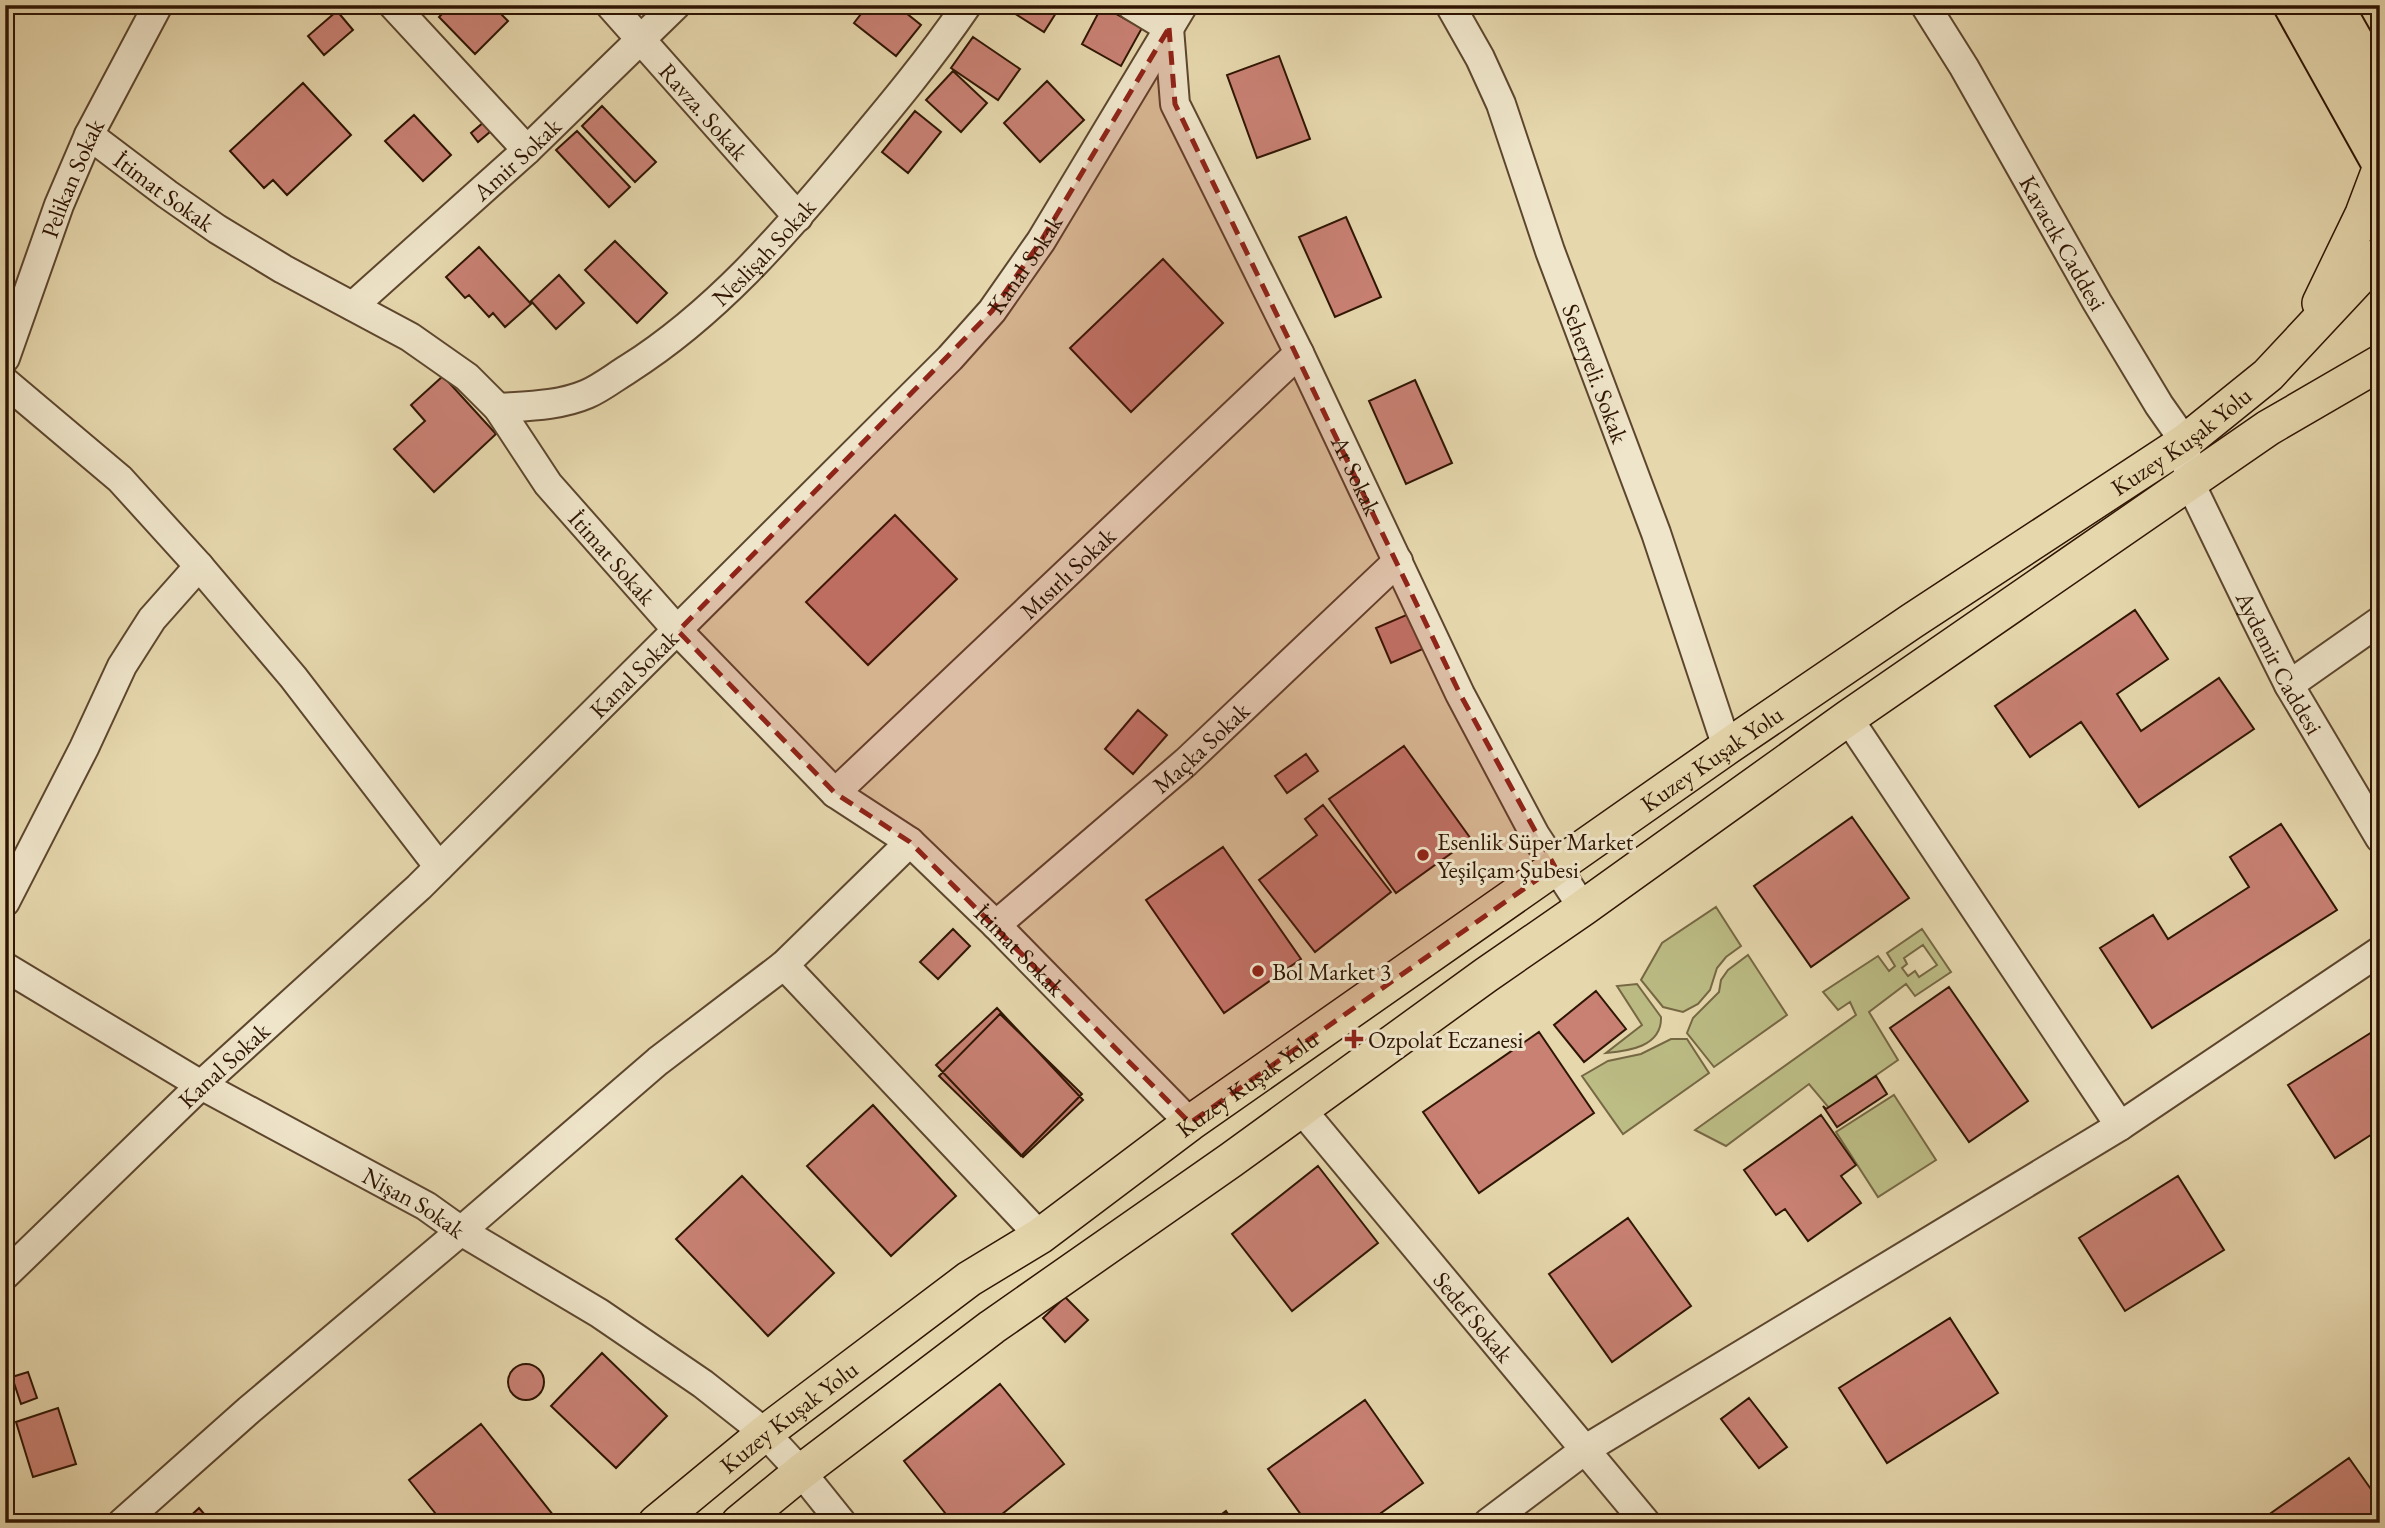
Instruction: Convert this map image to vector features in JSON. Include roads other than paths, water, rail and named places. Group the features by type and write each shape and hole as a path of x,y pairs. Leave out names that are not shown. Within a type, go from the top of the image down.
{"highway":[{"path":"2293,5 2380,161"},
{"path":"2333,5 2380,89"}],"main road":[{"path":"2299,341 2353,235 2380,169"},
{"name":"Kuzey Kuşak Yolu","path":"656,1523 765,1433 969,1279 1040,1236 1190,1123 1727,747 1912,621 2185,442 2268,375 2380,255"},
{"name":"Kuzey Kuşak Yolu","path":"738,1523 992,1327 1848,718 2268,428 2380,363"}],"street":[{"name":"Pelikan Sokak","path":"5,358 59,205 89,135 158,5"},
{"path":"393,5 527,150"},
{"name":"Ravza. Sokak","path":"610,5 798,217"},
{"name":"Amir Sokak","path":"353,306 527,150 640,37 676,5"},
{"name":"Neslişah Sokak","path":"498,408 561,402 589,393 649,356 688,326 742,277 798,217 888,109 967,5"},
{"path":"1131,5 1176,17"},
{"name":"Kavacık Caddesi","path":"1925,5 1964,67 2097,302 2159,405 2185,442 2189,481"},
{"name":"Seheryeli. Sokak","path":"1453,8 1501,104 1550,251 1656,533 1727,747"},
{"name":"Ar Sokak","path":"1176,17 1175,104 1299,354 1460,694 1511,792 1583,908"},
{"name":"Kanal Sokak","path":"5,1275 201,1085 439,867 950,358 992,311 1041,241 1176,17"},
{"name":"İtimat Sokak","path":"89,135 217,229 283,269 410,337 467,377 498,408 548,484 678,631 835,793 910,842 996,925 1190,1123"},
{"name":"Mısırlı Sokak","path":"835,793 1299,354"},
{"path":"5,382 120,479 199,566 293,677 439,867"},
{"name":"Aydemir Caddesi","path":"2189,481 2290,685 2380,838"},
{"name":"Maçka Sokak","path":"996,925 1186,762 1398,561"},
{"path":"5,902 84,748 122,666 152,619 199,566"},
{"path":"2290,685 2380,621"},
{"path":"1848,718 2120,1126"},
{"path":"122,1523 249,1410 658,1061 784,965 910,842"},
{"path":"1488,1523 1586,1449 2120,1126 2380,951"},
{"path":"784,965 1040,1236"},
{"name":"Nişan Sokak","path":"5,967 201,1085 426,1206 461,1231 599,1313 702,1384 765,1433 842,1523"},
{"name":"Sedef Sokak","path":"1301,1109 1646,1523"}],"place":[{"name":"Esenlik Süper Market Yeşilçam Şubesi","path":"1423,855"},
{"name":"Bol Market 3","path":"1258,971"},
{"name":"Ozpolat Eczanesi","path":"1354,1039"}]}
